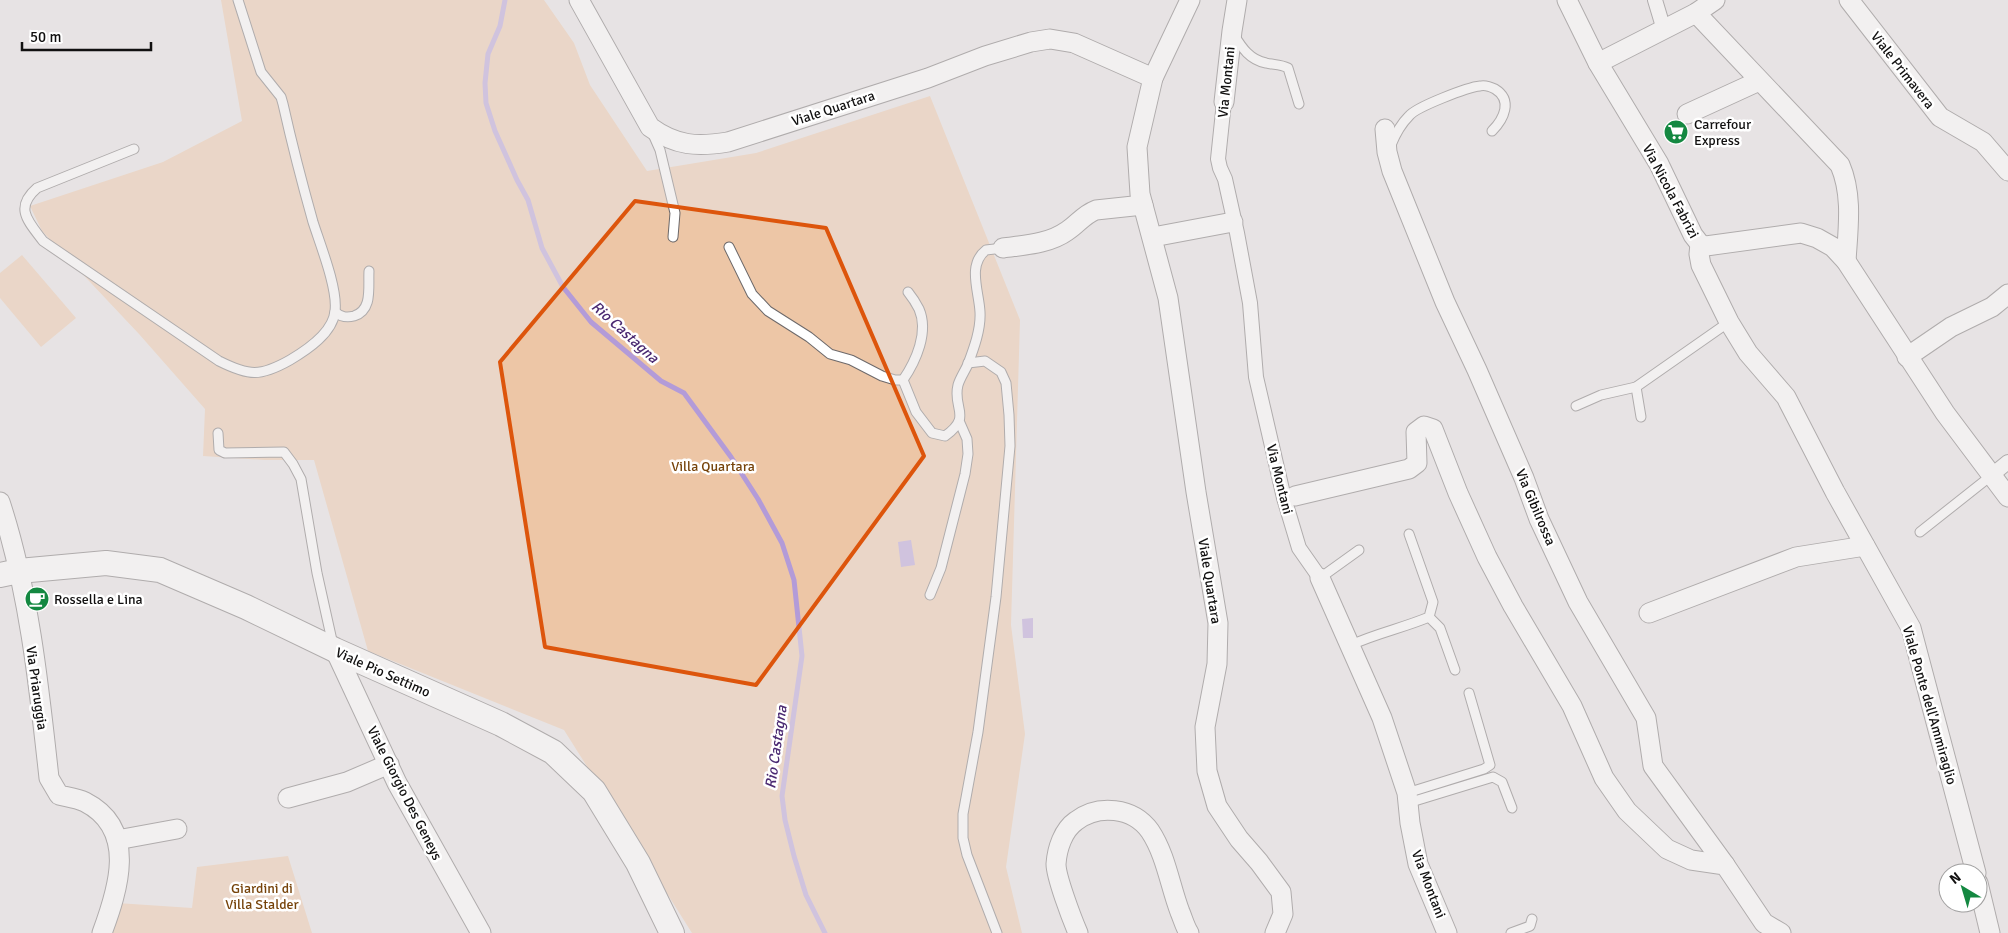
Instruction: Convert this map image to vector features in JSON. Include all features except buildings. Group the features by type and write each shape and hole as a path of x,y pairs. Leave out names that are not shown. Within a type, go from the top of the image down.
{"street":[{"name":"Viale Quartara","path":"579,0 650,127 664,137 676,142 705,146 728,142 928,78 1007,48 1050,39 1074,42 1153,78"},
{"name":"Viale Quartara","path":"1190,0 1153,78 1137,147 1140,194 1168,298 1196,492 1218,623 1217,664 1205,727 1207,771 1216,806 1238,839 1259,862 1281,892 1283,914 1275,933"},
{"name":"Via Montani","path":"1237,0 1218,159 1225,179 1250,303 1256,377 1284,498 1299,548 1320,578 1382,718 1407,798 1418,864 1447,933"},
{"name":"Via Nicola Fabrizi","path":"1567,0 1598,63 1659,164 1693,235 1700,244 1706,246 1801,233 1817,238 1833,247 1846,261 1907,357 1959,433 2008,497"},
{"path":"1654,0 1664,30"},
{"path":"1598,63 1696,14 1715,0"},
{"name":"Viale Primavera","path":"1849,0 1940,117 1983,142 2008,171"},
{"path":"1696,14 1840,165 1846,180 1848,205 1846,261"},
{"path":"1687,114 1759,81"},
{"name":"Via Gibilrossa","path":"1385,129 1387,152 1392,171 1445,302 1524,478 1539,519 1578,602 1646,718 1653,766 1725,865 1764,923 1781,933"},
{"path":"1003,248 1051,240 1067,232 1084,217 1096,210 1143,205"},
{"path":"1153,237 1233,222"},
{"name":"Viale Ponte dell'Ammiraglio","path":"1700,244 1701,264 1729,322 1748,353 1786,397 1910,628 1973,863"},
{"path":"1907,357 1951,327 1992,306 2008,294"},
{"path":"1295,496 1409,469 1417,463 1416,432 1424,426 1431,427 1435,432 1458,493 1487,557 1513,606 1572,706 1604,778 1627,811 1667,849 1691,860 1725,865"},
{"path":"1992,476 2008,462"},
{"name":"Via Priaruggia","path":"0,502 9,573 35,672 48,778 59,795 84,802 100,813 109,821 118,840 118,882 102,933"},
{"path":"1649,612 1796,557 1865,546"},
{"name":"Viale Pio Settimo","path":"9,573 106,563 160,570 246,607 335,650 501,724 553,752 594,791 638,863 672,933"},
{"name":"Viale Giorgio Des Geneys","path":"335,650 389,764 452,882 482,933"},
{"path":"288,798 347,782 389,764"},
{"path":"1078,933 1056,866 1062,838 1074,821 1092,812 1113,810 1134,816 1150,830 1164,858 1174,895 1190,933"},
{"path":"118,840 177,829"},
{"path":"1985,913 1990,933"}],"lane":[{"path":"134,148 37,188 27,197 24,208 28,222 43,241 219,362 238,371 251,374 264,373 313,345 322,336 336,312 333,288 304,192 283,104 261,72 238,0"},
{"path":"1232,30 1243,49 1254,60 1280,64 1288,68 1299,104"},
{"path":"1387,152 1396,134 1410,114 1434,102 1480,85 1502,94 1506,104 1498,124 1492,131"},
{"path":"650,127 660,150 675,213 673,237"},
{"path":"729,247 752,294 768,311 809,337 830,354 851,360 882,376 903,380"},
{"path":"930,595 941,568 965,474 968,454 967,439 960,423 958,386 968,364 979,329 980,313 975,274 977,260 986,250 1003,248"},
{"path":"336,312 341,316 348,317 361,312 366,307 369,271"},
{"path":"903,380 919,352 922,319 908,292"},
{"path":"1576,406 1601,395 1636,387 1729,322"},
{"path":"968,364 985,361 1000,372 1006,383 1010,415 1008,476 996,597 978,732 963,814 963,838 967,855 997,933"},
{"path":"903,380 916,412 932,433 945,436 960,423"},
{"path":"1636,387 1641,417"},
{"path":"218,433 219,450 225,453 284,452 293,464 301,479 317,572 335,650"},
{"path":"1920,532 1992,476"},
{"path":"1351,645 1375,634 1405,627 1429,617 1434,602 1409,534"},
{"path":"1320,578 1359,550"},
{"path":"1429,617 1440,628 1455,670"},
{"path":"1407,798 1484,769 1490,765 1470,693"},
{"path":"1407,798 1493,777 1502,782 1512,808"},
{"path":"1511,933 1530,926 1532,919"}],"highlighted area":[{"path":"635,201 826,228 924,456 756,685 545,647 500,362"}],"green space":[{"name":"Villa Quartara","path":"221,0 544,0 574,43 590,85 647,171 756,153 930,96 1020,320 1011,625 1025,734 1006,867 1022,933 692,933 564,730 368,651 314,460 265,460 203,456 205,409 139,334 42,231 30,206 163,162 242,121"},
{"path":"22,255 76,318 41,347 0,298 0,273"},
{"name":"Giardini di Villa Stalder","path":"288,856 312,933 105,933 117,903 192,908 197,867"}],"shaded area":[{"path":"911,540 915,565 901,567 898,542"},
{"path":"1033,618 1033,638 1023,638 1022,619"}],"waterway":[{"name":"Rio Castagna","path":"505,0 500,26 488,54 485,83 486,103 495,131 528,200 542,248 563,287 591,322 661,381 684,393 731,457 758,499 782,543 794,580 802,656 782,796 785,820 806,895 825,933"}],"place":[{"name":"Carrefour Express","path":"1676,132"},
{"name":"Rossella e Lina","path":"37,599"}]}
